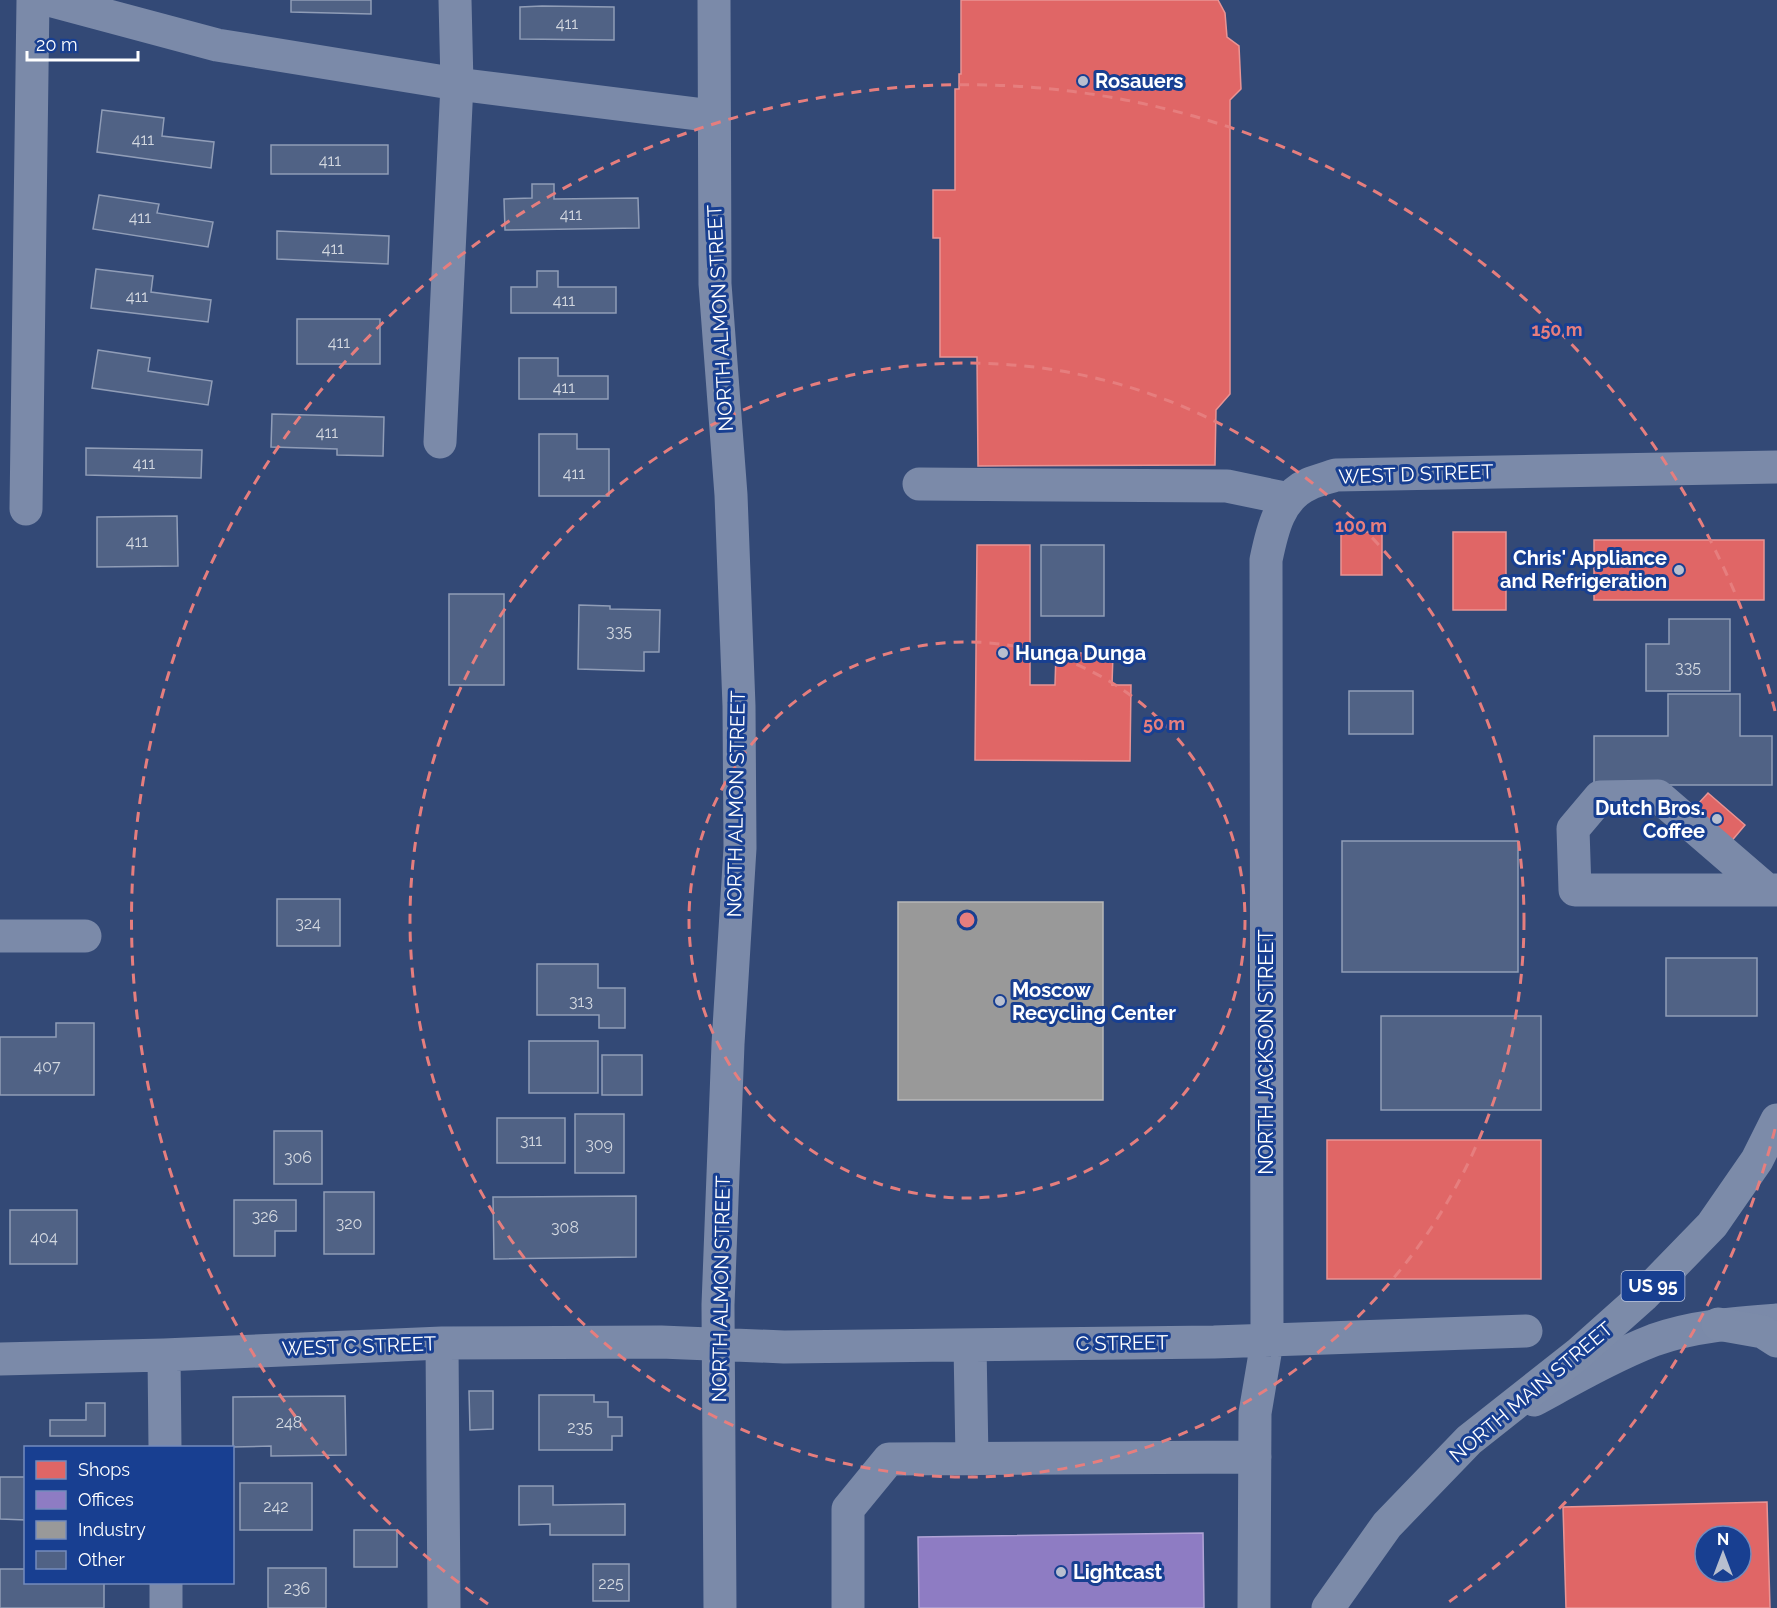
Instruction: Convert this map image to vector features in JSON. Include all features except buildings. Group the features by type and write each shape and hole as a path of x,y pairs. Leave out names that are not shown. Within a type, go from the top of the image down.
{"highway":[{"name":"NORTH MAIN STREET","path":"1328,1608 1387,1525 1469,1440 1578,1354 1643,1296 1712,1225 1751,1170 1777,1120"},
{"path":"1718,1324 1763,1332 1777,1341"}],"street":[{"path":"26,509 33,0"},
{"path":"49,0 217,45 457,84 713,116"},
{"path":"440,442 457,84 454,0"},
{"name":"NORTH ALMON STREET","path":"714,0 715,284 732,519 739,706 740,848 728,1044 718,1345 720,1608"},
{"name":"WEST D STREET","path":"1289,499 1307,484 1336,475 1777,467"},
{"path":"919,484 1227,486 1289,499"},
{"name":"NORTH JACKSON STREET","path":"1254,1608 1255,1413 1267,1342 1266,560 1279,514 1289,499"},
{"path":"1658,796 1772,890 1575,890 1573,829 1600,797 1658,796"},
{"path":"0,936 85,936"},
{"path":"1494,1421 1587,1371 1655,1340 1718,1324 1777,1320"},
{"name":"C STREET","path":"718,1345 784,1347 1267,1342 1526,1331"},
{"name":"WEST C STREET","path":"0,1359 164,1355 442,1343 661,1342 718,1345"},
{"path":"442,1343 444,1608"},
{"path":"970,1345 972,1459"},
{"path":"164,1355 165,1446"},
{"path":"848,1608 848,1509 889,1459 1255,1457"},
{"path":"166,1584 166,1608"}],"place":[{"name":"Rosauers","path":"1083,81"},
{"name":"Chris' Appliance and Refrigeration","path":"1679,570"},
{"name":"Hunga Dunga","path":"1003,653"},
{"name":"Dutch Bros. Coffee","path":"1717,819"},
{"name":"Moscow Recycling Center","path":"1000,1001"},
{"name":"Lightcast","path":"1061,1572"}]}
